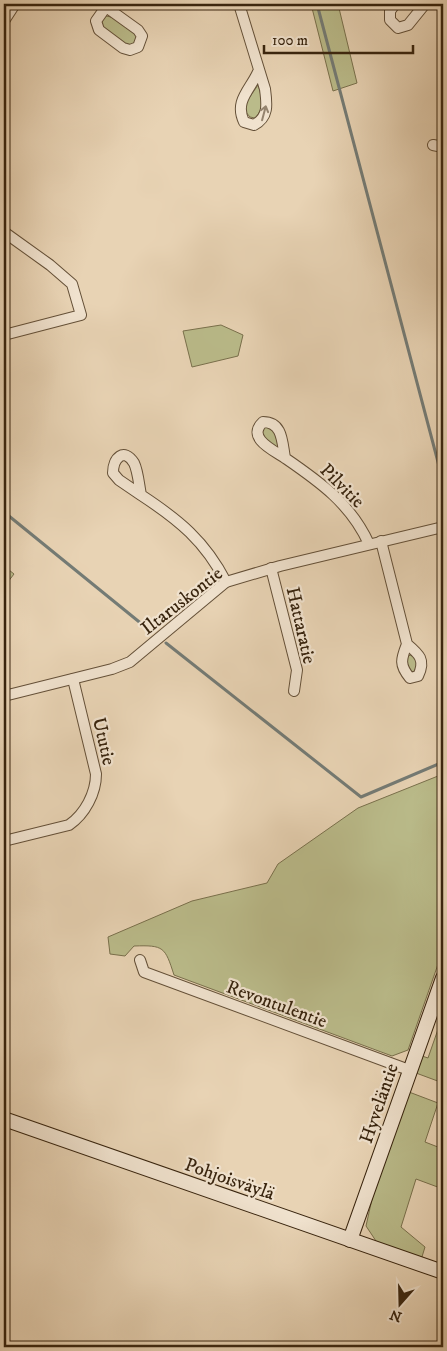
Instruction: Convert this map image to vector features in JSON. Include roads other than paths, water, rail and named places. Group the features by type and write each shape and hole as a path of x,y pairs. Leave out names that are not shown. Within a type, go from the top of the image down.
{"main road":[{"name":"Hyveläntie","path":"350,1240 443,978"},
{"name":"Pohjoisväylä","path":"4,1119 443,1272"}],"street":[{"path":"4,21 15,4"},
{"path":"239,4 258,72 265,89 266,113 262,121 254,125 244,122 240,113 240,104 258,72"},
{"path":"395,4 390,11 390,20 398,28 408,25 425,4"},
{"path":"107,5 138,30 142,36 138,47 130,50 124,48 99,30 96,21 107,5"},
{"path":"4,232 50,264 72,284 81,315 4,335"},
{"name":"Pilvitie","path":"285,458 324,485 342,502 363,532 368,544"},
{"path":"141,494 185,526 201,543 226,582"},
{"name":"Iltaruskontie","path":"4,696 112,669 130,662 226,582 271,568 443,527"},
{"path":"381,541 407,644"},
{"name":"Hattaratie","path":"271,568 297,670 294,691"},
{"name":"Ututie","path":"4,841 69,825 76,820 92,795 96,785 96,774 73,679"},
{"name":"Revontulentie","path":"140,960 144,972 409,1070"}],"waterway":[{"path":"317,4 443,481"},
{"path":"4,477 7,486 4,498"},
{"path":"4,512 143,625"},
{"path":"166,643 361,797 443,762"}]}
